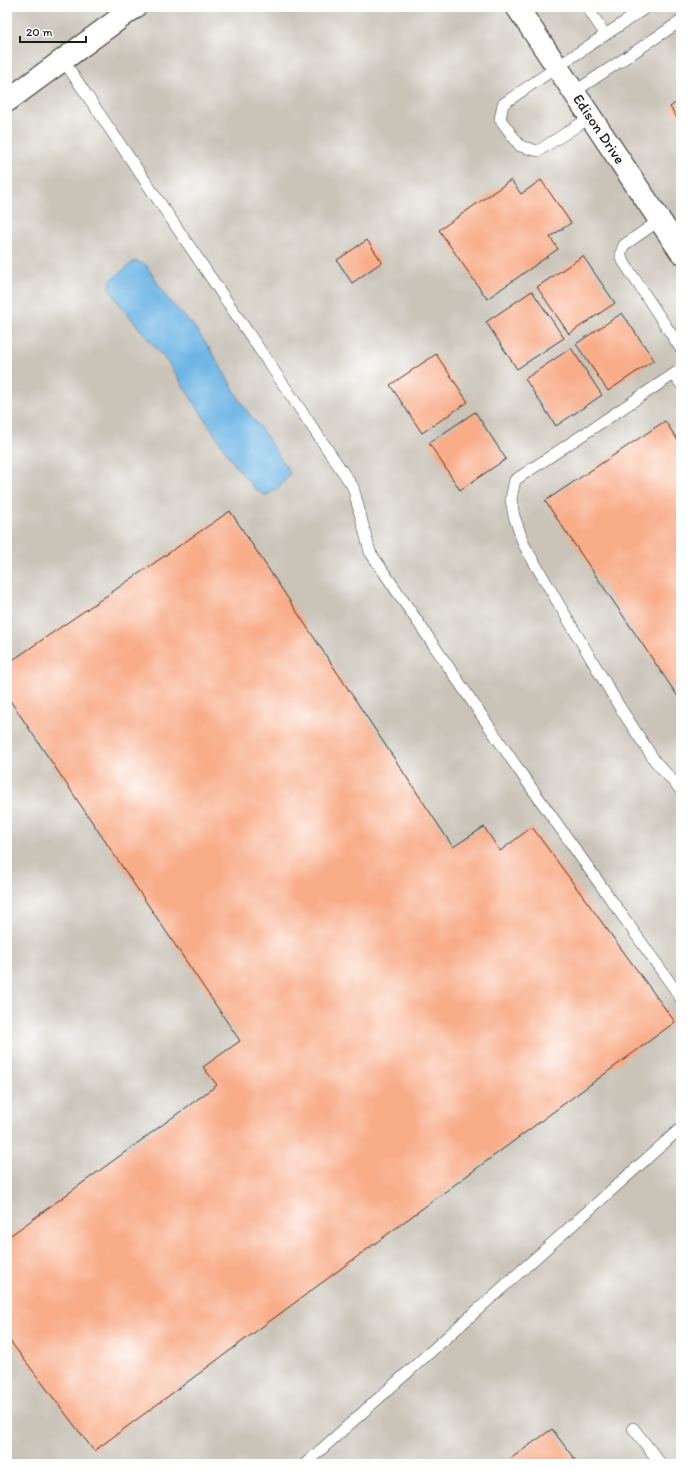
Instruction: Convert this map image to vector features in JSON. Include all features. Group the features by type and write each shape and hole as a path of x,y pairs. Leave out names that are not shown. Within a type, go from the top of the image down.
{"street":[{"path":"7,101 135,7"},
{"name":"Edison Drive","path":"517,7 681,252"}],"lane":[{"path":"587,7 605,34"},
{"path":"591,117 538,151 520,146 500,119 503,104 557,66 647,7"},
{"path":"574,92 681,21"},
{"path":"63,60 353,487 370,552 523,776 681,998"},
{"path":"660,220 624,245 621,258 681,349"},
{"path":"681,384 678,372 516,480 510,499 514,516 524,544 611,693 655,761 681,790"},
{"path":"305,1464 681,1128"},
{"path":"633,1428 661,1464"}],"shaded area":[{"path":"7,7 681,7 681,1464 7,1464"}],"water":[{"path":"135,261 146,265 169,301 193,325 213,354 242,404 266,436 290,473 279,486 265,496 255,489 234,464 169,364 120,305 109,288 111,280"}],"building":[{"path":"681,99 681,124 670,107"},
{"path":"511,180 521,194 541,180 571,223 550,237 558,249 487,299 439,230"},
{"path":"367,240 382,262 352,283 337,260"},
{"path":"583,256 615,303 569,334 537,287"},
{"path":"532,291 564,338 517,369 486,322"},
{"path":"622,313 654,360 608,391 576,344"},
{"path":"571,348 602,395 556,426 525,379"},
{"path":"436,354 468,402 422,433 390,385"},
{"path":"475,412 506,459 460,490 429,443"},
{"path":"665,421 681,445 681,701 545,501"},
{"path":"230,511 453,847 484,827 500,851 532,827 675,1022 94,1451 7,1337 7,1238 217,1085 203,1067 240,1041 7,696 7,664"},
{"path":"552,1429 578,1464 503,1464"}]}
